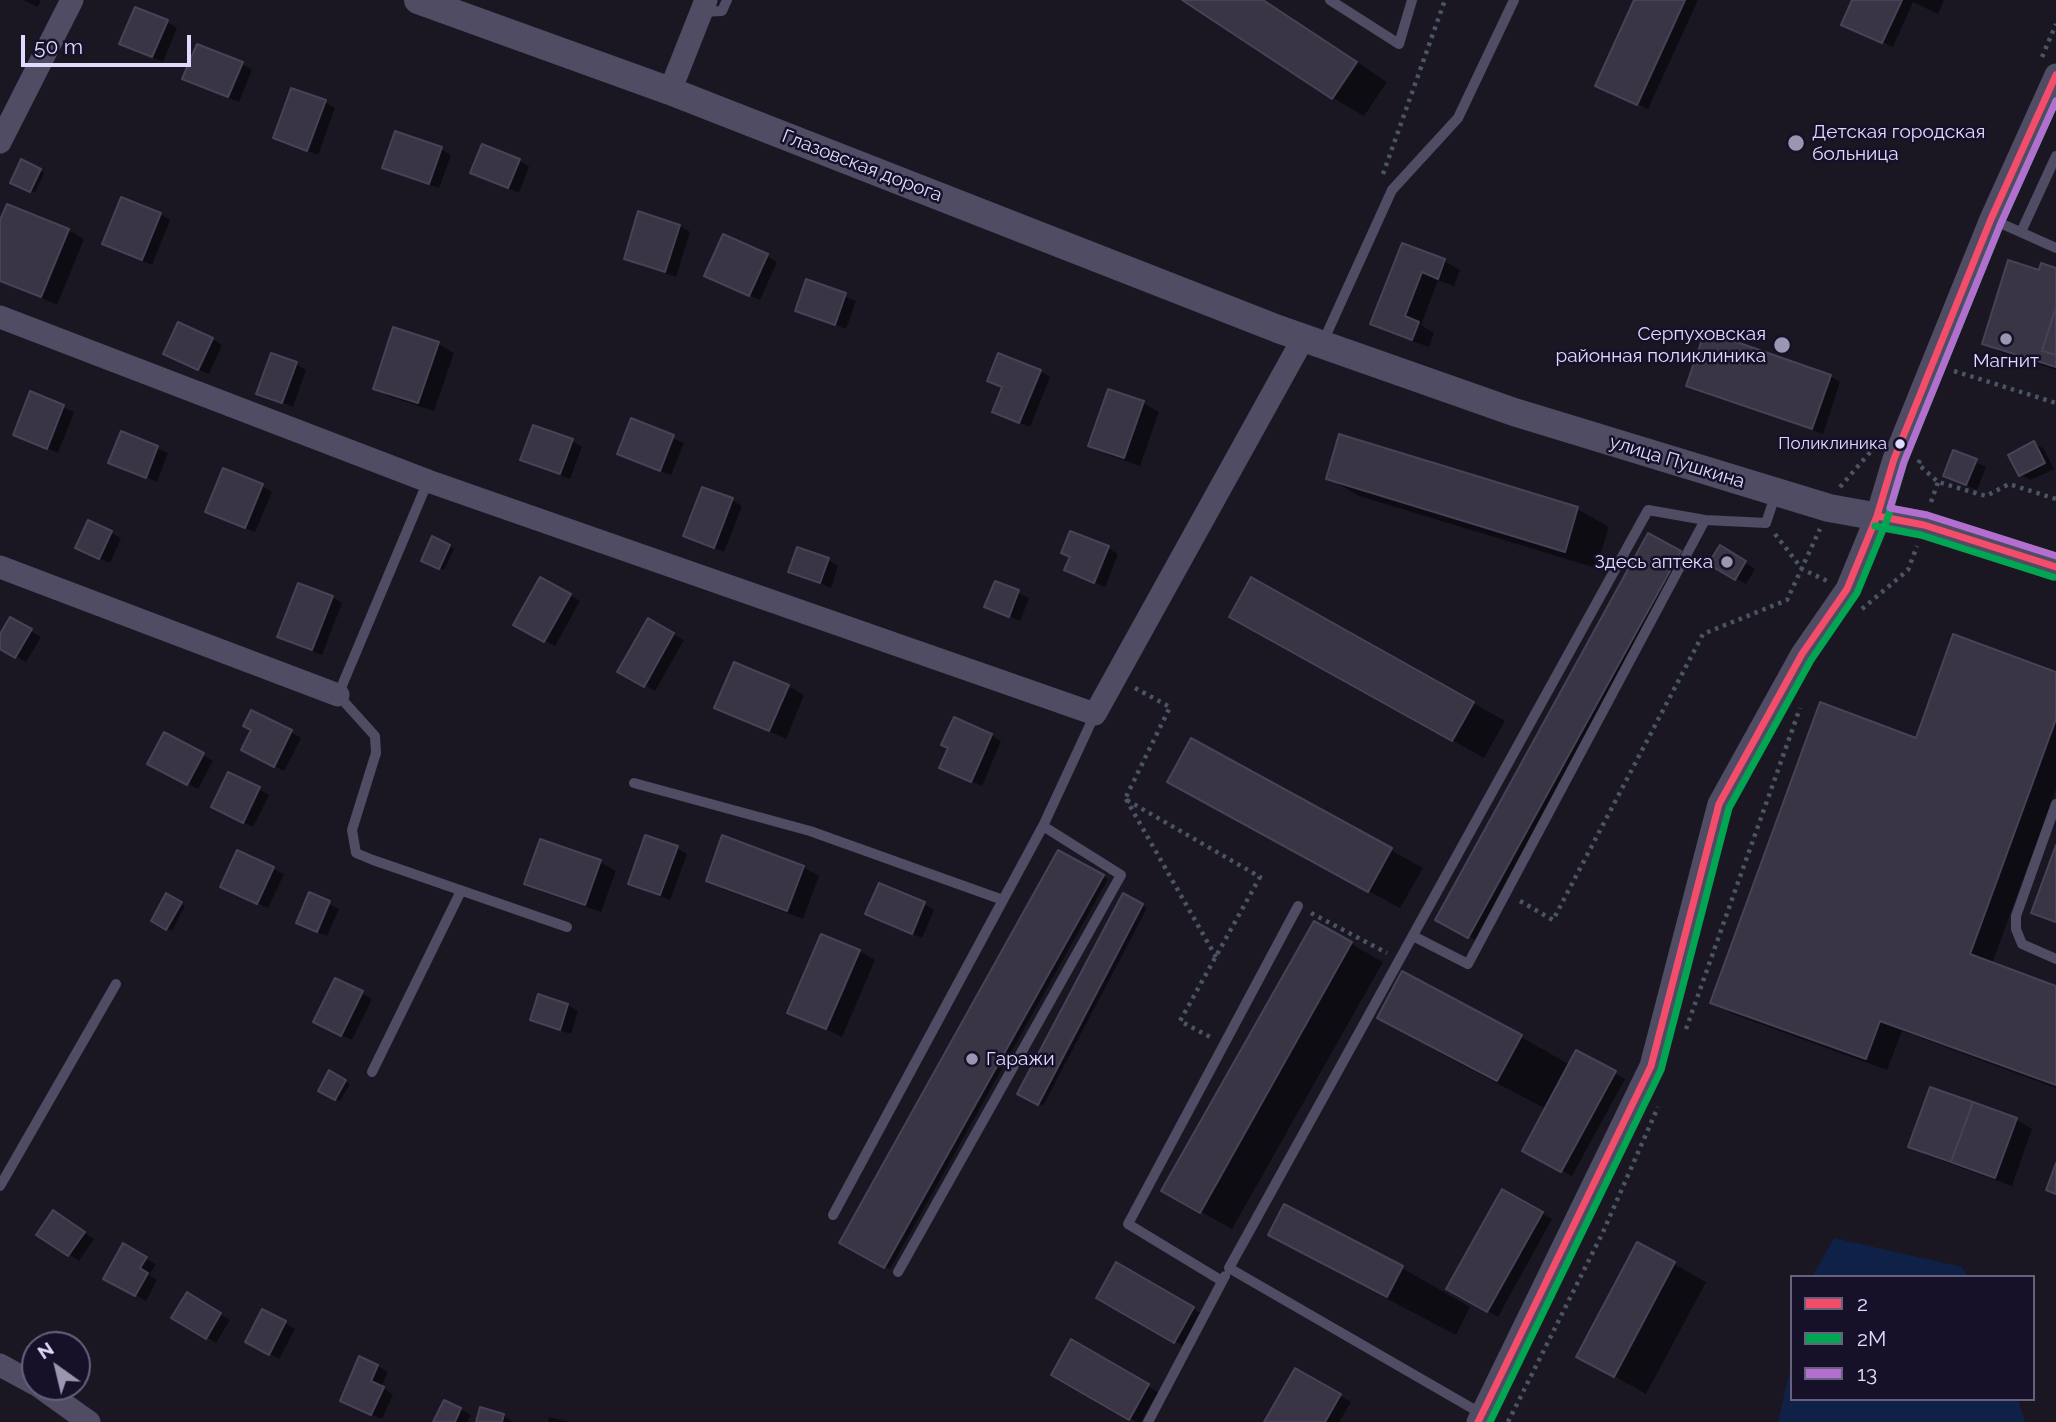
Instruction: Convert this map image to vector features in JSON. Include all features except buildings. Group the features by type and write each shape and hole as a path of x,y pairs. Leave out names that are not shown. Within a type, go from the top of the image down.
{"street":[{"path":"0,142 72,0"},
{"name":"Глазовская дорога","path":"418,0 670,91 1313,341"},
{"path":"670,91 703,6"},
{"path":"1480,1418 1651,1066 1719,804 1802,654 1846,589 1877,516 1895,458 1991,219 2056,75"},
{"path":"0,317 428,481 1096,714 1313,341"},
{"name":"улица Пушкина","path":"1313,341 1514,412 1776,492 1829,508 1924,525 2056,567"},
{"path":"0,567 338,695"},
{"path":"0,1365 21,1376"},
{"path":"60,1401 89,1422"}],"lane":[{"path":"703,6 723,11 727,0"},
{"path":"1330,0 1399,44 1412,0"},
{"path":"1313,341 1392,190 1458,118 1514,0"},
{"path":"2021,232 2056,156"},
{"path":"1991,219 2056,248"},
{"path":"428,481 338,695 375,736 376,753 352,830 356,853 567,928"},
{"path":"1148,1422 1229,1268 1648,510 1705,520 1766,523 1776,492"},
{"path":"1413,936 1468,964 1705,520"},
{"path":"833,1215 1043,826 1096,714"},
{"path":"634,783 810,831 1003,900"},
{"path":"2056,804 2016,916 2016,929 2022,944 2056,959"},
{"path":"898,1272 1121,875 1043,826"},
{"path":"372,1072 461,891"},
{"path":"1222,1281 1128,1224 1298,905"},
{"path":"0,1186 116,984"},
{"path":"1229,1268 1480,1418"}],"path":[{"path":"1392,190 1383,173 1445,0"},
{"path":"1950,382 1959,359"},
{"path":"1954,371 2056,403"},
{"path":"1923,453 1919,464 1938,482 1986,496 2010,484 2056,499"},
{"path":"1853,617 1908,570 1938,482"},
{"path":"1766,523 1802,569 1873,600"},
{"path":"1505,892 1553,920 1703,634 1787,600 1802,569"},
{"path":"1116,678 1170,707 1125,799"},
{"path":"1685,1032 1800,706"},
{"path":"1125,799 1260,877 1180,1021 1224,1044"},
{"path":"1125,799 1216,957"},
{"path":"1298,905 1400,960"},
{"path":"1508,1422 1603,1232 1662,1098"}],"water":[{"path":"1834,1238 1962,1267 1967,1275 1813,1275"},
{"path":"1790,1369 1790,1401 2019,1401 2025,1422 1778,1422"}],"transit line":[{"name":"2","path":"1478,1422 1651,1066 1719,804 1802,654 1847,589 1877,516 1894,459 1991,219 2056,75"},
{"name":"2М","path":"1490,1422 1661,1070 1729,808 1811,660 1857,593 1887,520 1904,462 2001,223 2056,101"},
{"name":"13","path":"2056,101 2001,223 1904,462 1890,508 1927,515 2056,556"},
{"name":"2","path":"1877,516 1924,525 2056,567"},
{"name":"2М","path":"1875,526 1921,535 2053,577"}],"place":[{"name":"Детская городская больница","path":"1796,143"},
{"name":"Магнит","path":"2006,339"},
{"name":"Серпуховская районная поликлиника","path":"1782,345"},
{"name":"Поликлиника","path":"1900,444"},
{"name":"Здесь аптека","path":"1727,562"},
{"name":"Гаражи","path":"972,1059"}]}
